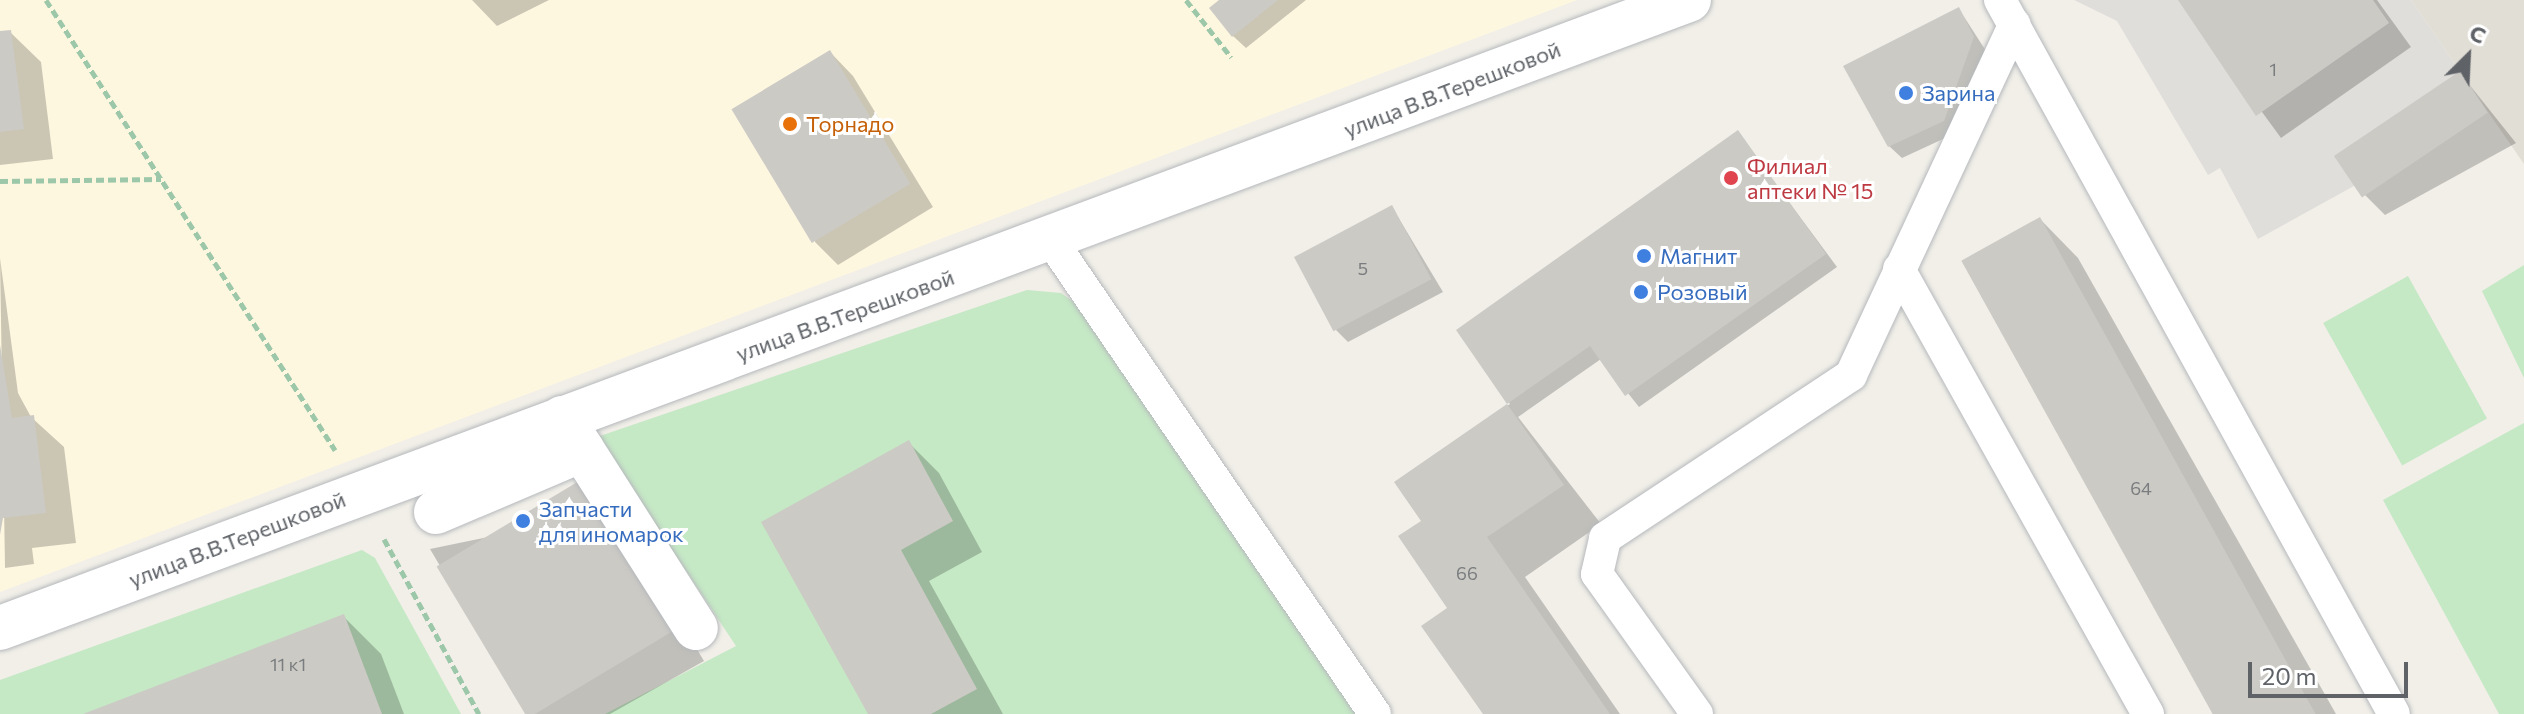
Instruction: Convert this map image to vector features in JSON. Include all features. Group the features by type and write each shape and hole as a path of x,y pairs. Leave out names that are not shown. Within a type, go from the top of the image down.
{"street":[{"name":"улица В.В.Терешковой","path":"0,628 358,492 572,434 1051,240 1677,2"},
{"path":"436,512 572,434 696,628"}],"lane":[{"path":"1697,714 1597,574 1605,538 1851,375 2007,12"},
{"path":"2007,12 2394,714"},
{"path":"1051,240 1375,714"},
{"path":"1899,269 2148,714"}],"path":[{"path":"46,0 358,492 479,714"},
{"path":"1186,0 1231,57"},
{"path":"0,181 162,179"}],"shaded area":[{"path":"0,0 1577,0 0,592"},
{"path":"2074,0 2411,0 2488,112 2258,239 2220,168 2208,175 2117,21"},
{"path":"2411,0 2524,0 2524,164 2488,112"}],"green space":[{"path":"2524,265 2524,378 2482,291"},
{"path":"2408,276 2487,419 2402,466 2323,323"},
{"path":"1027,290 1061,293 1078,305 1357,714 605,714 736,646 597,437"},
{"path":"2524,423 2524,714 2499,714 2383,500"},
{"path":"362,550 375,558 461,714 0,714 0,680"}],"building":[{"path":"1219,0 1278,0 1232,37 1209,8"},
{"path":"2178,0 2373,0 2389,23 2256,116"},
{"name":"Зарина","path":"1959,7 1974,37 1944,121 1888,147 1843,66"},
{"path":"11,30 24,129 0,132 0,31"},
{"path":"830,50 910,184 812,243 731,109"},
{"path":"2460,71 2488,112 2362,197 2334,156"},
{"name":"Розовый","path":"1738,130 1826,254 1625,396 1590,346 1507,404 1456,330"},
{"path":"1392,205 1431,279 1333,331 1294,257"},
{"path":"2040,217 2315,714 2213,714 1961,261"},
{"path":"0,345 12,418 34,415 46,513 3,518 0,535"},
{"path":"1507,404 1564,485 1487,537 1610,714 1483,714 1421,626 1447,608 1398,536 1421,521 1394,482"},
{"path":"909,440 953,521 901,550 977,689 931,714 868,714 761,522"},
{"path":"584,478 675,630 535,714 525,714 437,567"},
{"path":"344,614 382,714 83,714"}],"place":[{"name":"Зарина","path":"1906,93"},
{"name":"Торнадо","path":"790,124"},
{"name":"Филиал аптеки № 15","path":"1731,178"},
{"name":"Магнит","path":"1644,256"},
{"name":"Розовый","path":"1641,292"},
{"name":"Запчасти для иномарок","path":"523,521"}]}
